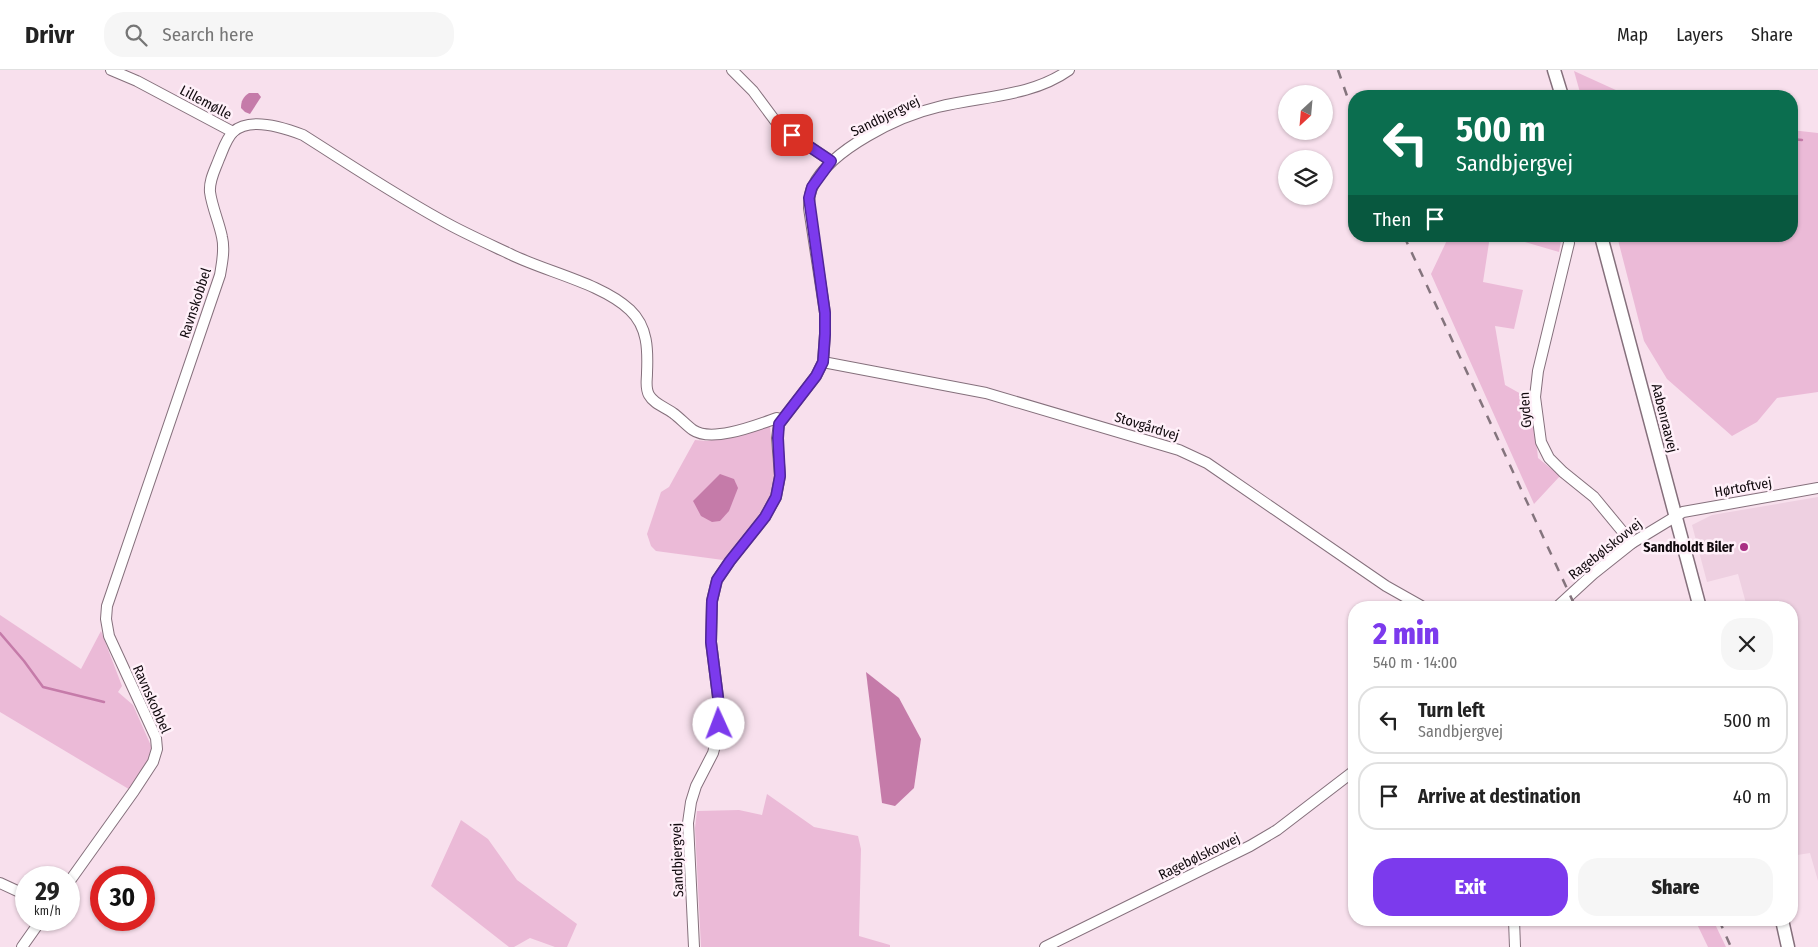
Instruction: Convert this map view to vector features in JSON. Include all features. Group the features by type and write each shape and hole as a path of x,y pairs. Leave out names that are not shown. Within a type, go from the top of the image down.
{"main road":[{"path":"1554,70 1560,90"},
{"name":"Aabenraavej","path":"1603,242 1678,514 1698,601"},
{"path":"1783,926 1788,947"}],"street":[{"name":"Lillemølle","path":"111,70 137,81 233,132"},
{"path":"732,70 753,91 779,126 831,161"},
{"name":"Sandbjergvej","path":"694,947 688,823 691,802 696,786 713,753 718,734 720,713 711,642 712,601 717,580 765,517 776,497 780,476 779,424 816,376 823,362 825,313 809,198 812,187 831,161 868,136 913,114 939,106 1019,93 1069,70"},
{"path":"233,132 242,126 255,124 288,129 303,135 451,225 513,256 596,289 618,300 635,315 645,334 648,352 646,386 648,393 653,400 673,413 694,431 705,436 721,434 777,418 781,419"},
{"name":"Ravnskobbel","path":"80,867 134,792 153,762 157,750 156,738 108,636 107,606 220,275 224,257 222,239 210,193 210,180 226,143 233,132"},
{"name":"Gyden","path":"1569,243 1538,371 1535,397 1541,442 1550,458 1563,472 1594,497 1632,543"},
{"name":"Stovgårdvej","path":"823,362 986,393 1180,450 1207,463 1386,586 1413,601"},
{"name":"Hørtoftvej","path":"1678,514 1818,488"},
{"name":"Ragebølskovvej","path":"1564,601 1593,574 1632,543 1678,514"},
{"name":"Ragebølskovvej","path":"1044,947 1250,846 1277,830 1348,776"},
{"path":"0,883 15,890"},
{"path":"1514,926 1515,947"},
{"path":"22,947 33,931"}],"shaded area":[{"path":"1574,71 1616,90 1579,90"},
{"path":"249,93 258,93 261,97 250,114 241,108 243,99"},
{"path":"1798,131 1818,133 1818,392 1777,398 1757,422 1732,436 1667,379 1644,341 1619,242 1798,242"},
{"path":"1446,242 1489,242 1483,282 1523,290 1514,329 1495,326 1505,385 1532,400 1538,458 1560,476 1534,504 1431,274"},
{"path":"1525,242 1561,242 1559,252"},
{"path":"770,426 775,484 768,506 752,528 723,560 656,551 651,546 647,534 661,492 669,487 695,440 707,441"},
{"path":"720,474 734,479 738,488 729,511 720,521 712,522 701,516 693,501"},
{"path":"1818,497 1818,881 1810,853 1798,855 1798,601 1745,601 1738,574 1707,582 1692,525 1712,515"},
{"path":"0,615 81,669 101,631 122,686 118,692 133,705 152,748 148,769 132,791 0,712"},
{"path":"866,672 899,698 921,739 914,788 895,806 882,803"},
{"path":"767,794 814,827 858,836 861,849 859,936 890,945 890,947 701,947 695,828 697,811 739,810 762,815"},
{"path":"461,820 488,839 517,880 577,924 567,947 555,947 530,938 514,947 509,947 431,886"},
{"path":"1698,926 1716,926 1726,947 1708,947"}],"waterway":[{"path":"1798,140 1802,140"},
{"path":"0,633 43,687 104,702"}],"railway":[{"path":"1338,70 1348,99"},
{"path":"1407,242 1573,601"},
{"path":"1722,926 1731,947"}],"place":[{"name":"Sandholdt Biler","path":"1744,547"}],"route":[{"path":"719,724 720,713 711,642 712,601 717,580 765,517 776,497 780,476 779,424 816,376 823,362 825,313 809,198 812,187 831,161 792,135"}]}
